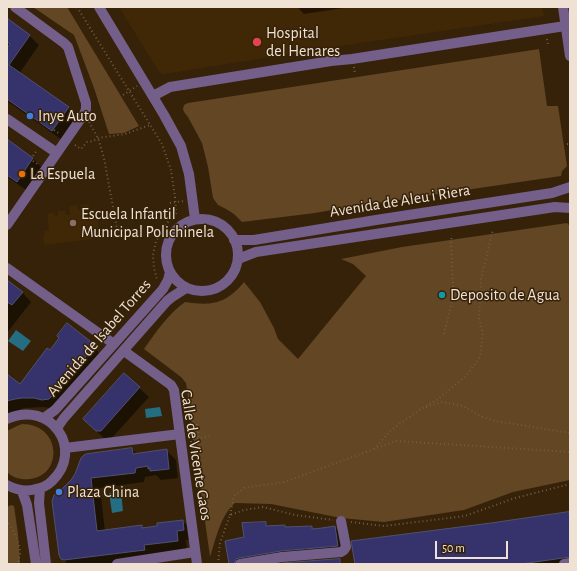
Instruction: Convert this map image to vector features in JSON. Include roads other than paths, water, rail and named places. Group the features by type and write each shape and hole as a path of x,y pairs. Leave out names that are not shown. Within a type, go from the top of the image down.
{"street":[{"path":"7,225 85,112 86,103 68,48 59,39 15,7"},
{"path":"100,7 181,146 189,174 195,219"},
{"path":"563,7 570,56"},
{"path":"153,96 170,87 565,26"},
{"path":"7,119 57,153"},
{"name":"Avenida de Aleu i Riera","path":"234,240 254,240 552,193 570,187"},
{"name":"Avenida de Aleu i Riera","path":"238,259 256,252 555,208 570,208"},
{"path":"195,219 211,220 218,223 225,227 234,240 238,252 238,259 234,272 225,282 215,289 198,291 186,288 177,281 167,266 166,253 172,233 183,224 195,219"},
{"path":"7,268 114,344"},
{"name":"Avenida de Isabel Torres","path":"44,418 55,410 162,289 168,280 170,272"},
{"name":"Avenida de Isabel Torres","path":"57,428 64,418 172,297 186,288"},
{"name":"Calle de Vicente Gaos","path":"124,351 171,384 174,390 197,564"},
{"path":"7,418 20,414 32,414 44,418 57,428 65,448 65,458 62,468 57,477 49,484 31,491 12,488 7,485"},
{"path":"65,448 180,434"},
{"path":"40,488 39,503 46,564"},
{"path":"22,490 27,505 36,564"},
{"path":"240,564 282,557 341,552 346,547 341,521"},
{"path":"117,564 195,552"},
{"path":"564,564 570,563"}],"water":[{"path":"16,330 31,341 23,351 8,341"},
{"path":"160,407 162,416 146,418 145,409"},
{"path":"121,491 123,511 112,513 109,493"}],"place":[{"name":"Hospital del Henares","path":"257,42"},
{"name":"Inye Auto","path":"30,116"},
{"name":"La Espuela","path":"22,174"},
{"name":"Escuela Infantil Municipal Polichinela","path":"73,223"},
{"name":"Deposito de Agua","path":"442,295"},
{"name":"Plaza China","path":"59,492"}]}
